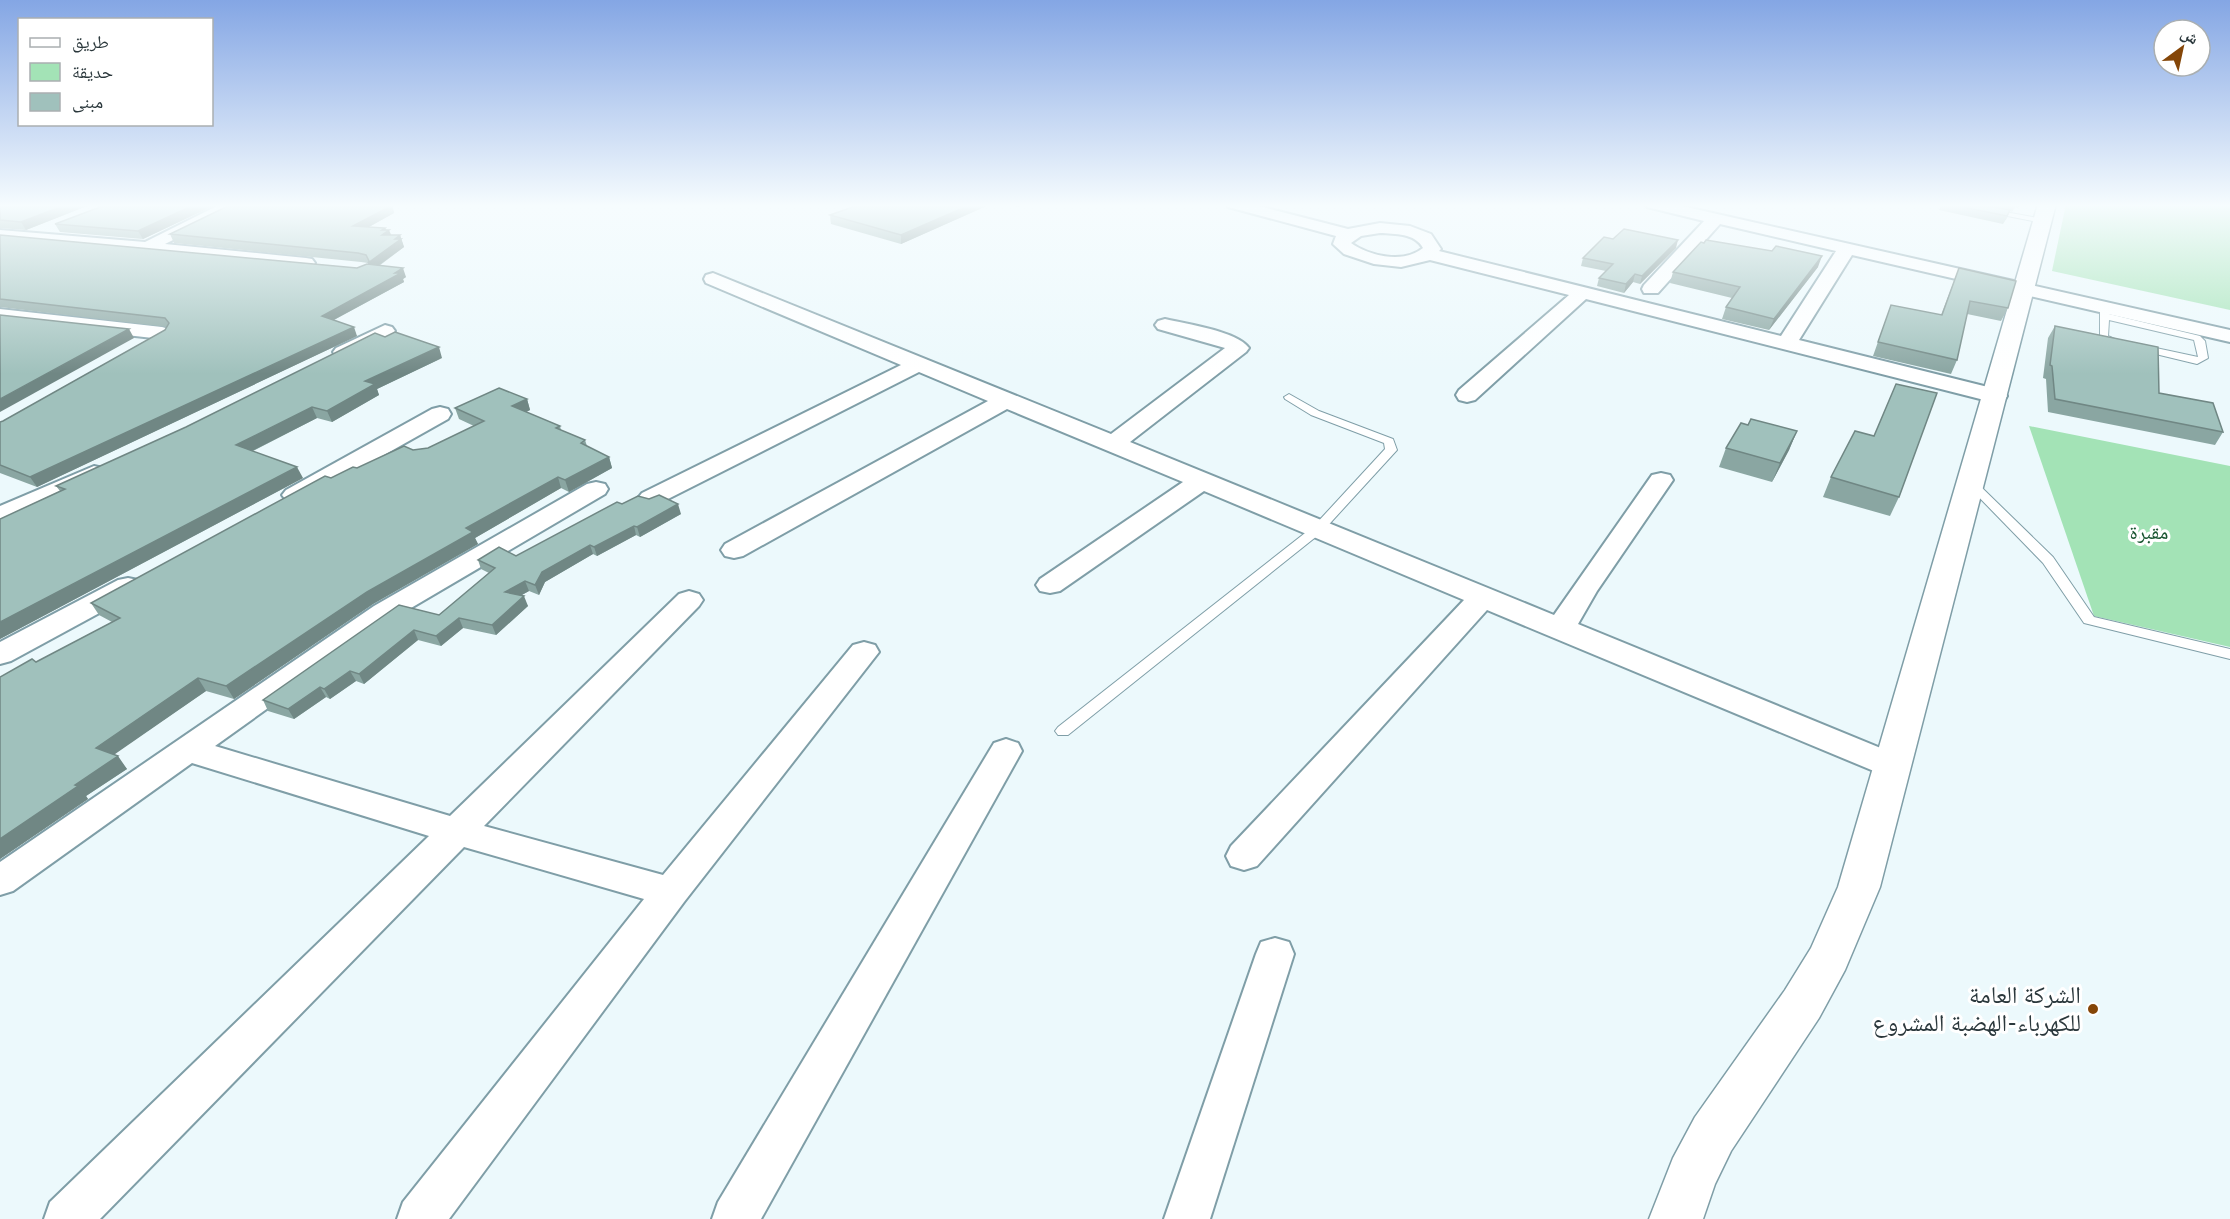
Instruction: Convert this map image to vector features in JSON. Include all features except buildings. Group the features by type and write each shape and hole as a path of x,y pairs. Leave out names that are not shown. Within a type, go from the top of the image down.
{"street":[{"path":"278,261 327,266"},
{"path":"1458,261 1996,396"},
{"path":"1651,289 1677,261"},
{"path":"1787,343 1839,261"},
{"path":"1904,261 2025,288 2104,312 2230,336"},
{"path":"1676,1219 1692,1176 1713,1134 1802,1004 1829,957 1859,888 2032,261"},
{"path":"713,279 1893,766"},
{"path":"1467,395 1584,291"},
{"path":"0,315 162,333 129,353"},
{"path":"10,333 41,319"},
{"path":"1113,444 1239,348 1228,341 1165,325"},
{"path":"321,363 385,331"},
{"path":"651,498 919,364"},
{"path":"734,550 1006,400"},
{"path":"278,505 440,414"},
{"path":"2,514 114,464"},
{"path":"1561,628 1583,591 1661,480"},
{"path":"1050,585 1202,481"},
{"path":"0,881 384,612 596,489"},
{"path":"0,654 144,577"},
{"path":"1244,856 1483,597"},
{"path":"67,1219 689,600"},
{"path":"420,1219 671,892 864,652"},
{"path":"186,749 455,831 671,892"},
{"path":"735,1219 1006,751"},
{"path":"1187,1219 1275,954"}],"lane":[{"path":"2104,312 2197,339 2200,341 2203,358 2197,361 2103,337 2104,312"},
{"path":"2154,328 2154,351"},
{"path":"1063,731 1318,529 1377,468 1391,450 1389,441 1315,413 1289,397"},
{"path":"1972,484 2048,560 2089,620 2230,654"}],"green space":[{"path":"2054,261 2230,261 2230,310 2052,271"},
{"name":"مقبرة","path":"2029,426 2230,466 2230,647 2094,616"}],"place":[{"name":"الشركة العامة للكهرباء-الهضبة المشروع","path":"2093,1009"}]}
